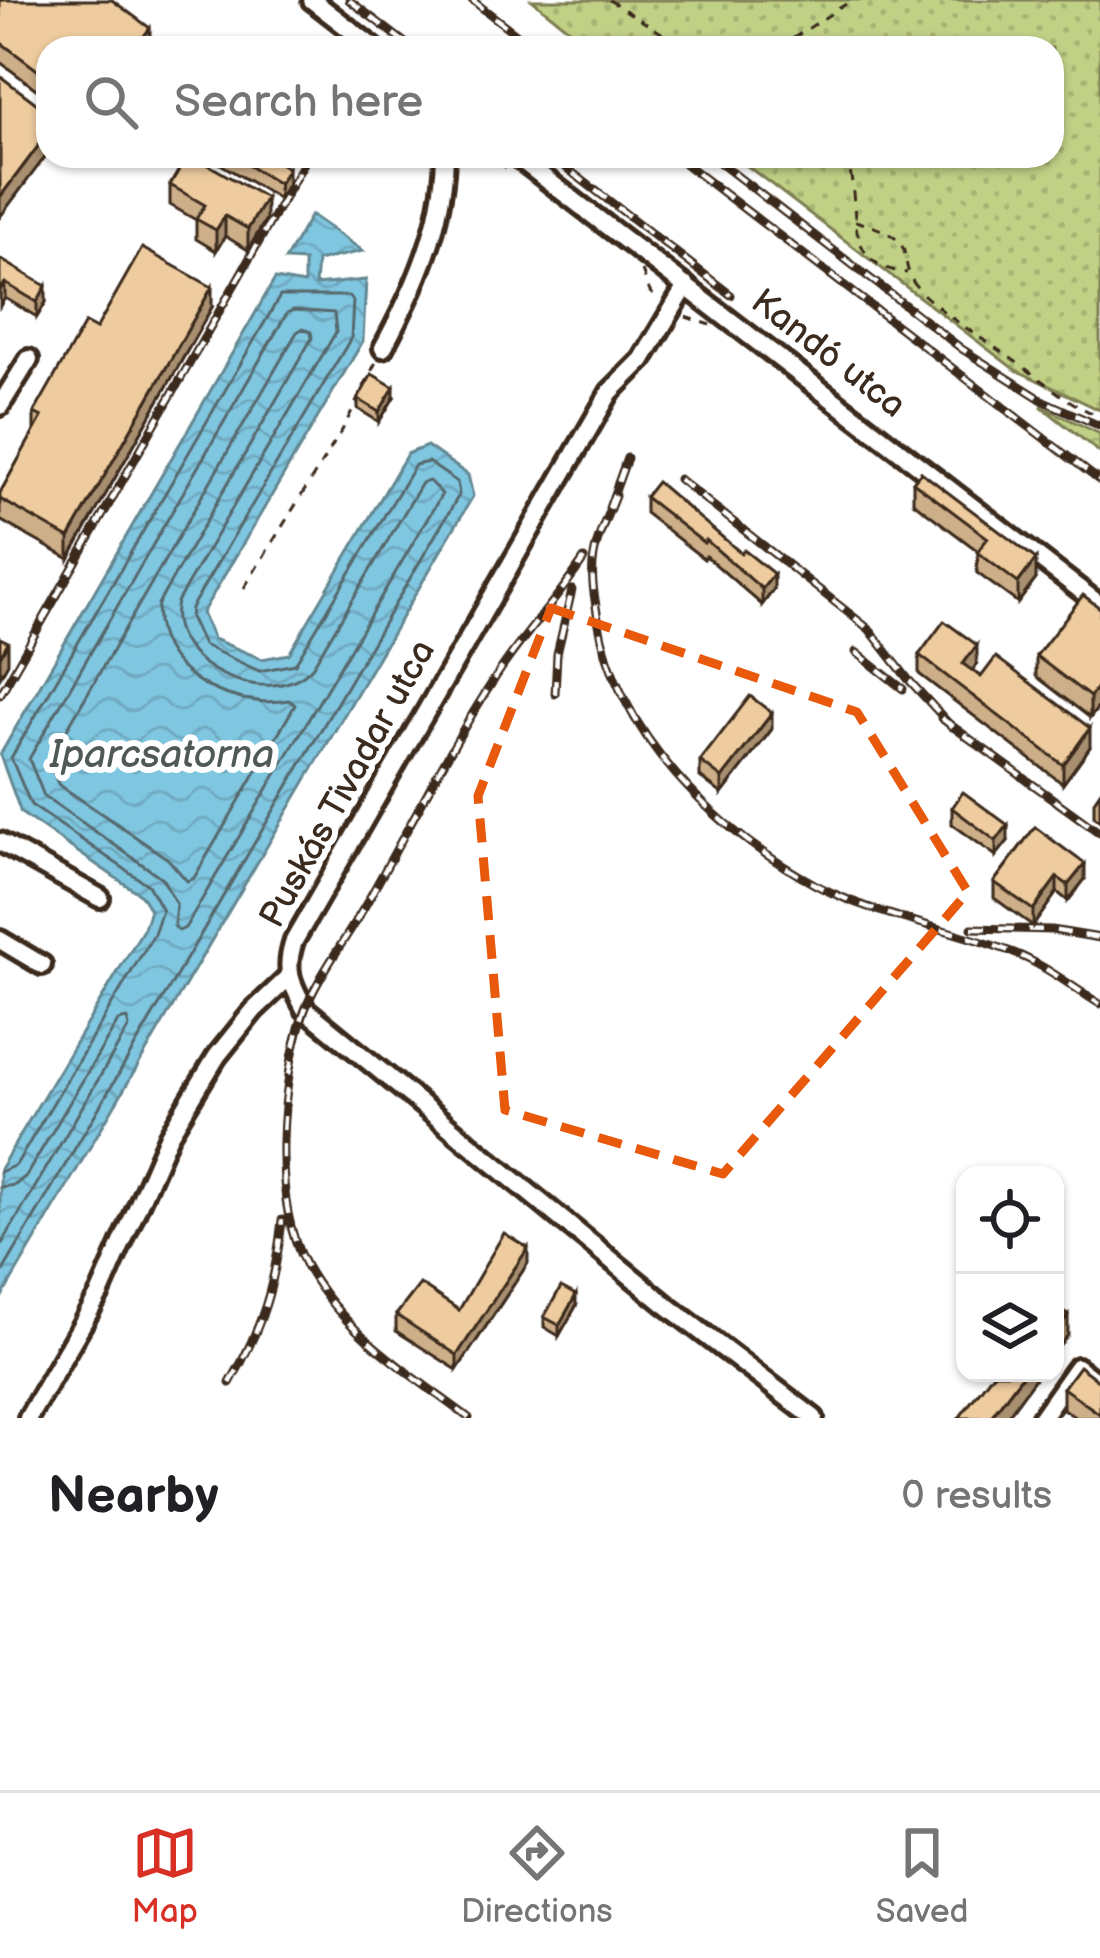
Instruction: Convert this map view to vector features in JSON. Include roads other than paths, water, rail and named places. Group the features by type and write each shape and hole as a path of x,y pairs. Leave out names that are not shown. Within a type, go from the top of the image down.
{"street":[{"path":"312,0 358,36"},
{"path":"383,347 424,265 436,226 443,168"},
{"name":"Kandó utca","path":"531,168 1100,605"},
{"name":"Puskás Tivadar utca","path":"686,286 642,360 610,392 294,940 286,963 288,979 305,1009 665,1304 814,1418"},
{"path":"0,406 28,359"},
{"path":"0,842 100,898"},
{"path":"0,940 42,965"},
{"path":"28,1418 100,1293 181,1115 217,1056 254,1010 288,979"},
{"path":"1041,1418 1077,1367 1100,1385"}],"water":[{"name":"Iparcsatorna","path":"311,215 363,251 317,261 315,285 366,280 363,341 202,613 213,639 262,659 289,654 407,454 427,446 468,475 473,496 0,1300 0,1169 144,928 150,910 141,895 21,813 0,755 275,279 304,284 304,261 285,260"}],"railway":[{"path":"349,0 396,36"},
{"path":"472,0 518,36"},
{"path":"0,695 301,168"},
{"path":"567,168 731,295"},
{"path":"691,168 1100,481"},
{"path":"727,168 962,349 1044,401 1100,426"},
{"path":"609,508 627,458"},
{"path":"679,479 869,629 952,727"},
{"path":"615,496 593,564 598,619 609,662 649,740 708,808 742,837 816,885 864,906 1014,953 1100,1004"},
{"path":"469,1418 357,1331 305,1264 294,1238 284,1175 289,1073 315,988 446,759 507,660 584,559"},
{"path":"555,694 557,654 572,590"},
{"path":"856,652 903,689"},
{"path":"941,718 1100,833"},
{"path":"972,928 1052,930 1100,938"},
{"path":"230,1383 266,1304 282,1220"}]}
